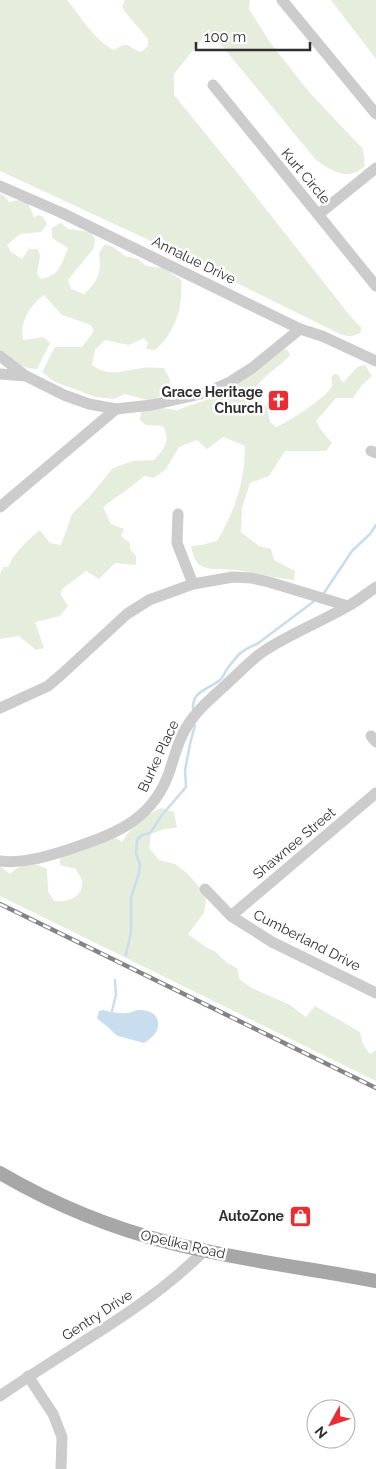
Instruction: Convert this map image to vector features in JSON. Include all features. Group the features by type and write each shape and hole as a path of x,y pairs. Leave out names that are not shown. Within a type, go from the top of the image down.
{"main road":[{"name":"Opelika Road","path":"0,1173 54,1202 92,1218 136,1233 204,1251 376,1281"}],"street":[{"path":"282,0 376,114"},
{"name":"Kurt Circle","path":"214,85 376,286"},
{"path":"319,214 376,168"},
{"name":"Annalue Drive","path":"0,186 62,213 300,329 322,336 376,361"},
{"path":"0,356 26,376 64,395 89,404 116,409 179,400 230,382 252,368 300,329"},
{"path":"0,374 26,376"},
{"path":"0,507 116,409"},
{"path":"178,514 177,542 193,584"},
{"path":"0,708 48,686 127,614 149,600 193,584 233,577 251,578 348,606"},
{"name":"Burke Place","path":"0,861 20,862 46,856 114,833 137,820 155,801 167,777 174,752 186,727 198,713 263,652 302,629 348,606 376,587"},
{"name":"Shawnee Street","path":"230,916 376,793"},
{"name":"Cumberland Drive","path":"205,889 230,916 272,942 376,993"},
{"name":"Gentry Drive","path":"0,1396 132,1310 168,1284 204,1251"},
{"path":"28,1376 53,1414 62,1437 61,1469"}],"green space":[{"path":"0,0 67,0 94,34 107,46 114,50 124,45 129,45 141,52 148,46 148,39 125,12 122,6 125,0 250,0 249,9 271,44 310,93 363,149 365,166 358,171 346,174 334,171 316,160 218,41 203,38 174,74 174,95 351,317 361,327 361,332 351,336 340,334 164,247 0,171"},
{"path":"331,0 376,0 376,59"},
{"path":"0,194 9,202 18,200 28,203 34,217 39,215 43,217 47,224 41,232 20,234 7,245 11,252 22,259 29,249 38,249 40,256 37,274 41,279 56,272 62,264 68,248 52,238 52,228 61,223 68,229 91,232 95,239 94,248 68,280 71,289 84,294 93,285 100,265 99,253 105,244 113,247 125,256 138,259 146,266 164,268 181,280 181,300 177,318 168,335 155,350 146,349 148,343 144,338 129,345 105,340 95,350 92,365 98,369 111,372 164,368 170,380 169,392 151,401 125,394 114,399 96,397 55,382 42,372 55,347 82,347 94,331 91,325 62,315 44,295 27,314 22,333 23,340 43,337 50,343 37,369 22,366 0,351"},
{"path":"287,349 290,355 264,378 253,394 267,407 270,422 276,427 321,399 332,387 331,378 334,374 339,375 341,381 344,382 357,367 365,365 372,376 362,385 353,398 336,398 316,421 332,443 326,451 285,451 269,476 250,483 242,508 241,532 259,546 271,549 274,560 295,571 294,580 236,570 209,568 201,566 197,562 191,546 217,541 234,507 241,484 245,446 223,437 207,449 197,440 179,447 166,469 154,478 144,476 103,507 111,524 124,529 121,536 130,543 130,549 136,556 136,565 115,563 99,579 86,571 62,589 61,595 68,606 60,616 35,622 44,648 36,650 19,636 0,639 0,574 3,567 8,567 18,551 40,530 50,543 61,545 72,514 91,495 113,468 133,461 154,460 163,448 166,436 163,426 146,425 140,420 141,412 162,408 177,410 209,399 241,381 281,350"},
{"path":"161,808 174,812 177,828 164,829 151,834 149,848 159,860 175,864 187,873 201,889 206,899 204,913 188,934 238,969 239,979 252,988 290,1005 306,1017 315,1006 360,1032 363,1044 370,1054 376,1050 376,1081 0,896 0,866 10,874 23,865 31,864 47,869 48,891 54,901 74,898 80,891 82,880 76,869 60,865 60,859 64,853 116,838 122,842 139,822"}],"water":[{"path":"139,1010 149,1011 157,1018 157,1031 144,1043 118,1036 97,1018 99,1011 122,1013"}],"waterway":[{"path":"324,593 352,551 370,534 376,525"},
{"path":"193,709 193,703 198,694 221,679 240,654 257,644 313,602"},
{"path":"126,955 131,932 131,898 140,864 136,854 137,840 142,835 150,833 162,815 186,787 185,770 195,725"},
{"path":"112,1011 116,995 115,980"}],"railway":[{"path":"0,904 376,1088"}],"place":[{"name":"Grace Heritage Church","path":"279,400"},
{"name":"AutoZone","path":"300,1216"}]}
